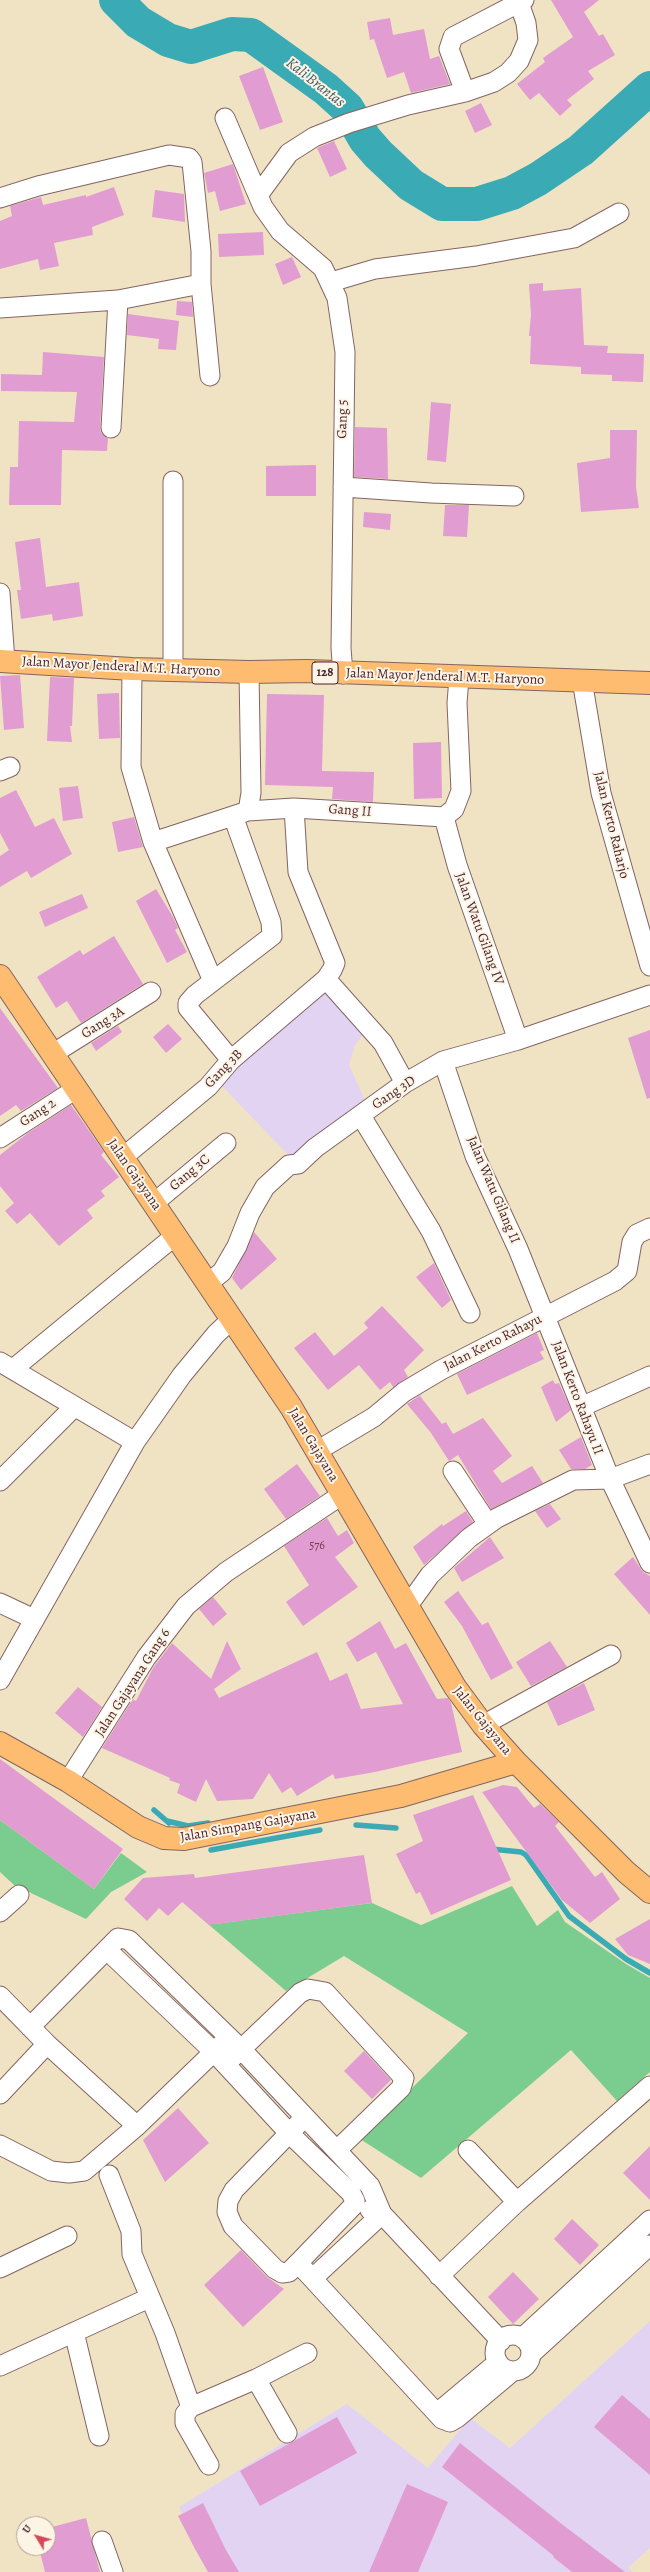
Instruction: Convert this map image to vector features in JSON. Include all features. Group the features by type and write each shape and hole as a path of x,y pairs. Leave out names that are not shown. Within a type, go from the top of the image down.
{"main road":[{"name":"Jalan Mayor Jenderal M.T. Haryono","path":"3,661 173,670 249,672 307,671 343,674 650,683"},
{"name":"Jalan Gajayana","path":"0,976 54,1053 122,1158 176,1235 207,1284 291,1407 454,1687 483,1725 516,1762 626,1872 650,1892"},
{"name":"Jalan Simpang Gajayana","path":"0,1743 68,1781 151,1834 164,1838 184,1839 401,1796 516,1762"}],"street":[{"path":"259,194 289,153 300,144 349,123 408,105 465,92 494,82 508,73 519,61 528,40 521,1 458,32 453,36 449,49 465,92"},
{"name":"Gang 5","path":"225,118 259,194 263,207 280,231 323,268 331,282 341,319 345,352 342,487 341,648 343,674"},
{"path":"0,198 38,186 169,155 190,158 192,162 201,251 201,284 210,376"},
{"path":"331,282 375,269 476,256 574,238 619,213"},
{"path":"0,308 118,300 201,284"},
{"path":"111,428 118,300"},
{"path":"173,481 173,670"},
{"path":"342,487 431,493 514,496"},
{"path":"0,593 3,661"},
{"path":"132,668 131,768 153,842 213,981"},
{"path":"231,1060 188,1008 191,999 272,936 273,929 240,813 251,793 249,672"},
{"path":"444,817 454,809 461,791 457,703 459,678"},
{"name":"Jalan Kerto Raharjo","path":"582,680 601,793 650,966"},
{"path":"294,808 298,872 335,963 326,979 383,1043 405,1083"},
{"name":"Gang II","path":"153,842 240,813 294,808 444,817"},
{"name":"Jalan Watu Gilang IV","path":"444,817 457,865 518,1040"},
{"name":"Gang 3B","path":"122,1158 208,1087 231,1060 326,979"},
{"name":"Gang 3A","path":"54,1053 151,992"},
{"name":"Gang 3D","path":"207,1284 222,1272 237,1246 250,1213 265,1187 290,1165 298,1164 315,1148 405,1083 443,1062 518,1040 650,995"},
{"name":"Jalan Watu Gilang II","path":"443,1062 475,1156 545,1316"},
{"name":"Gang 2","path":"0,1138 76,1089"},
{"path":"361,1116 431,1231 470,1313"},
{"name":"Gang 3C","path":"154,1203 226,1144"},
{"name":"Jalan Kerto Rahayu","path":"317,1451 374,1417 404,1392 429,1377 625,1274 628,1268 636,1234 650,1228"},
{"path":"135,1442 6,1366 176,1235"},
{"name":"Jalan Kerto Rahayu II","path":"545,1316 610,1479 650,1563"},
{"path":"0,1680 135,1442 182,1375 216,1334 232,1319"},
{"path":"581,1407 650,1376"},
{"path":"0,1481 74,1407"},
{"path":"407,1607 430,1575 469,1538 488,1524 573,1480 610,1479 650,1464"},
{"path":"453,1471 488,1524"},
{"name":"Jalan Gajayana Gang 6","path":"68,1781 146,1658 186,1606 226,1572 343,1494"},
{"path":"0,1603 34,1619"},
{"path":"483,1725 611,1655"},
{"path":"0,1912 18,1896"},
{"path":"30,2027 118,1938 129,1940 235,2044 304,2118 337,2150 370,2186 382,2214 501,2341"},
{"path":"107,1950 220,2059 290,2134 351,2193 355,2201 354,2206 289,2272 282,2273 275,2269 233,2226 227,2212 228,2201 234,2190 290,2134 304,2118"},
{"path":"0,2145 51,2170 69,2173 84,2171 220,2059 235,2044 300,1993 318,1989 332,1999 404,2078 401,2088 337,2150"},
{"path":"0,1996 47,2044 137,2126"},
{"path":"0,2094 47,2044"},
{"path":"439,2276 517,2202 650,2086"},
{"path":"306,2149 320,2134"},
{"path":"468,2150 517,2202"},
{"path":"109,2175 131,2230 132,2254 149,2298 165,2333 191,2407"},
{"path":"354,2206 382,2214"},
{"path":"313,2278 382,2214"},
{"path":"531,2354 644,2242 650,2220"},
{"path":"0,2268 67,2236"},
{"path":"522,2338 644,2242"},
{"path":"298,2263 442,2420 450,2422 457,2418 506,2366"},
{"path":"0,2366 149,2298"},
{"path":"74,2332 99,2436"},
{"path":"511,2336 522,2338 530,2346 531,2354 529,2363 522,2369 506,2366 496,2352 501,2341 511,2336"},
{"path":"209,2465 185,2423 185,2414 191,2407 307,2353"},
{"path":"256,2378 287,2433"},
{"path":"102,2541 113,2572"}],"shaded area":[{"path":"325,979 365,1032 355,1045 349,1065 368,1107 295,1162 219,1083 225,1050"},
{"path":"650,2321 650,2548 628,2568 633,2572 213,2572 179,2507 347,2404 428,2468 470,2418 510,2448"}],"green space":[{"path":"0,1820 94,1889 121,1853 147,1872 111,1892 86,1919 14,1885 0,1872"},
{"path":"512,1886 537,1926 558,1910 565,1922 626,1964 650,1978 650,2072 617,2101 571,2050 421,2178 360,2139 468,2033 344,1956 286,1991 201,1918 215,1924 372,1903 421,1925"}],"building":[{"path":"551,0 599,0 584,12 599,36 603,34 615,55 588,71 594,79 567,100 572,105 560,116 539,93 530,100 517,84 545,62 543,58 573,37"},
{"path":"390,18 393,35 424,29 430,59 439,56 450,84 411,93 404,72 387,78 374,39 370,40 367,22"},
{"path":"263,67 283,122 260,130 239,76"},
{"path":"481,103 492,125 475,133 465,111"},
{"path":"334,141 347,169 330,177 317,148"},
{"path":"233,164 246,204 220,211 215,191 208,193 204,173"},
{"path":"114,187 124,215 92,227 93,235 54,243 59,266 40,270 38,259 0,269 0,221 12,216 10,206 41,197 43,205 86,195 86,197"},
{"path":"155,190 184,194 185,222 152,217"},
{"path":"263,232 264,255 219,257 218,234"},
{"path":"292,257 301,277 283,285 275,264"},
{"path":"543,283 543,291 581,288 584,345 608,346 607,353 644,354 643,382 612,381 612,375 581,374 581,367 530,364 531,336 529,336 531,315 529,284"},
{"path":"177,301 192,302 193,317 176,315"},
{"path":"128,314 179,321 176,350 158,349 159,339 127,335"},
{"path":"43,352 104,357 100,427 101,433 108,438 107,451 62,450 61,505 9,505 10,467 18,467 19,421 74,422 77,392 1,391 1,374 42,375"},
{"path":"431,402 451,404 446,462 427,460"},
{"path":"355,427 387,428 388,479 354,477"},
{"path":"610,430 637,430 636,487 639,508 581,512 577,463 610,458"},
{"path":"316,465 316,496 266,496 266,466"},
{"path":"445,505 469,505 467,537 443,536"},
{"path":"364,512 391,514 390,530 363,527"},
{"path":"40,538 46,587 79,582 83,616 53,621 52,614 21,619 17,590 21,590 15,542"},
{"path":"20,675 24,728 4,730 0,676"},
{"path":"50,677 74,678 72,726 70,726 72,742 47,741"},
{"path":"119,693 120,738 99,739 97,694"},
{"path":"267,694 324,695 322,771 374,772 373,802 332,799 333,787 265,785"},
{"path":"441,742 442,798 414,799 413,743"},
{"path":"78,786 83,818 63,821 59,788"},
{"path":"16,790 35,827 54,818 72,854 31,878 27,871 0,887 0,856 9,850 0,833 0,798"},
{"path":"134,817 143,847 118,852 112,822"},
{"path":"156,889 173,917 178,928 175,930 187,952 167,963 136,901"},
{"path":"82,894 88,908 45,927 39,912"},
{"path":"114,936 143,984 81,1023 67,1001 56,1008 37,977 80,950 83,955"},
{"path":"0,1008 58,1088 21,1111 16,1105 0,1116"},
{"path":"168,1024 182,1039 166,1053 153,1037"},
{"path":"118,1026 122,1032 96,1051 91,1043"},
{"path":"650,1030 650,1098 647,1099 628,1038"},
{"path":"71,1105 104,1152 101,1155 119,1177 101,1191 105,1196 87,1210 93,1218 59,1246 30,1213 17,1224 5,1211 14,1203 0,1186 0,1155 28,1133"},
{"path":"254,1232 277,1259 241,1290 232,1278"},
{"path":"434,1263 451,1300 442,1308 416,1277"},
{"path":"382,1306 424,1350 404,1370 408,1377 393,1387 390,1382 380,1390 359,1365 328,1390 294,1348 315,1332 334,1356 368,1328 364,1323"},
{"path":"537,1333 544,1350 540,1352 544,1359 467,1395 457,1374"},
{"path":"553,1380 555,1384 559,1383 571,1410 556,1422 541,1387"},
{"path":"422,1394 420,1396 442,1424 446,1422 453,1434 483,1418 512,1456 493,1471 502,1483 532,1466 543,1483 491,1509 458,1455 449,1461 431,1433 407,1404"},
{"path":"581,1437 592,1465 585,1469 571,1469 559,1450"},
{"path":"297,1464 320,1496 286,1519 264,1489"},
{"path":"550,1504 561,1519 547,1528 535,1511"},
{"path":"466,1511 473,1522 424,1565 413,1547 442,1524 443,1526"},
{"path":"327,1518 338,1536 347,1530 354,1543 335,1557 358,1587 303,1626 286,1602 309,1585 284,1546"},
{"path":"490,1537 504,1558 462,1582 454,1568"},
{"path":"633,1557 643,1572 650,1576 650,1615 614,1574"},
{"path":"458,1591 482,1625 488,1622 513,1668 491,1680 462,1626 444,1602"},
{"path":"213,1597 227,1614 213,1626 199,1609"},
{"path":"380,1621 395,1649 406,1643 437,1699 448,1698 451,1703 462,1752 375,1772 335,1779 333,1774 297,1796 291,1787 282,1793 269,1773 253,1799 217,1801 206,1779 196,1802 177,1793 180,1784 169,1780 170,1778 102,1748 133,1699 136,1701 153,1668 172,1643 211,1679 227,1641 241,1669 214,1689 219,1698 317,1652 330,1681 347,1673 361,1709 403,1704 376,1652 357,1662 346,1643"},
{"path":"550,1641 567,1667 531,1686 516,1662"},
{"path":"584,1683 595,1710 558,1726 547,1702"},
{"path":"78,1687 102,1707 83,1737 55,1713"},
{"path":"0,1759 123,1849 94,1889 0,1820"},
{"path":"503,1785 517,1787 534,1808 540,1804 559,1822 555,1826 595,1877 602,1872 620,1899 590,1923 562,1900 482,1792"},
{"path":"473,1795 511,1880 431,1915 420,1892 416,1894 396,1854 423,1841 413,1815"},
{"path":"364,1855 372,1903 209,1925 182,1902 168,1916 159,1908 147,1921 124,1899 143,1878 194,1874 195,1878"},
{"path":"650,1919 650,1964 628,1955 615,1939"},
{"path":"364,2051 391,2080 372,2099 344,2071"},
{"path":"178,2108 209,2143 165,2182 143,2140"},
{"path":"650,2146 650,2200 623,2173"},
{"path":"572,2219 599,2245 580,2265 554,2239"},
{"path":"241,2250 267,2277 284,2289 243,2327 204,2285"},
{"path":"513,2272 539,2299 513,2324 488,2297"},
{"path":"622,2395 650,2419 650,2475 594,2427"},
{"path":"337,2417 357,2453 260,2506 240,2471"},
{"path":"460,2443 625,2572 572,2572 442,2467"},
{"path":"407,2484 448,2502 418,2572 369,2572"},
{"path":"203,2503 226,2550 239,2572 208,2572 195,2549 178,2516"},
{"path":"86,2518 100,2572 45,2572 41,2556 56,2556 56,2526"}],"waterway":[{"name":"Kali Brantas","path":"116,0 138,22 168,40 191,47 232,34 251,35 326,89 347,108 365,139 378,154 411,185 442,204 477,204 512,193 538,179 581,150 650,88"},
{"path":"154,1810 169,1823"},
{"path":"167,1821 188,1826 208,1823"},
{"path":"356,1825 396,1828"},
{"path":"211,1850 320,1830"},
{"path":"491,1849 521,1852 526,1855 569,1916 626,1959 650,1973"}]}
